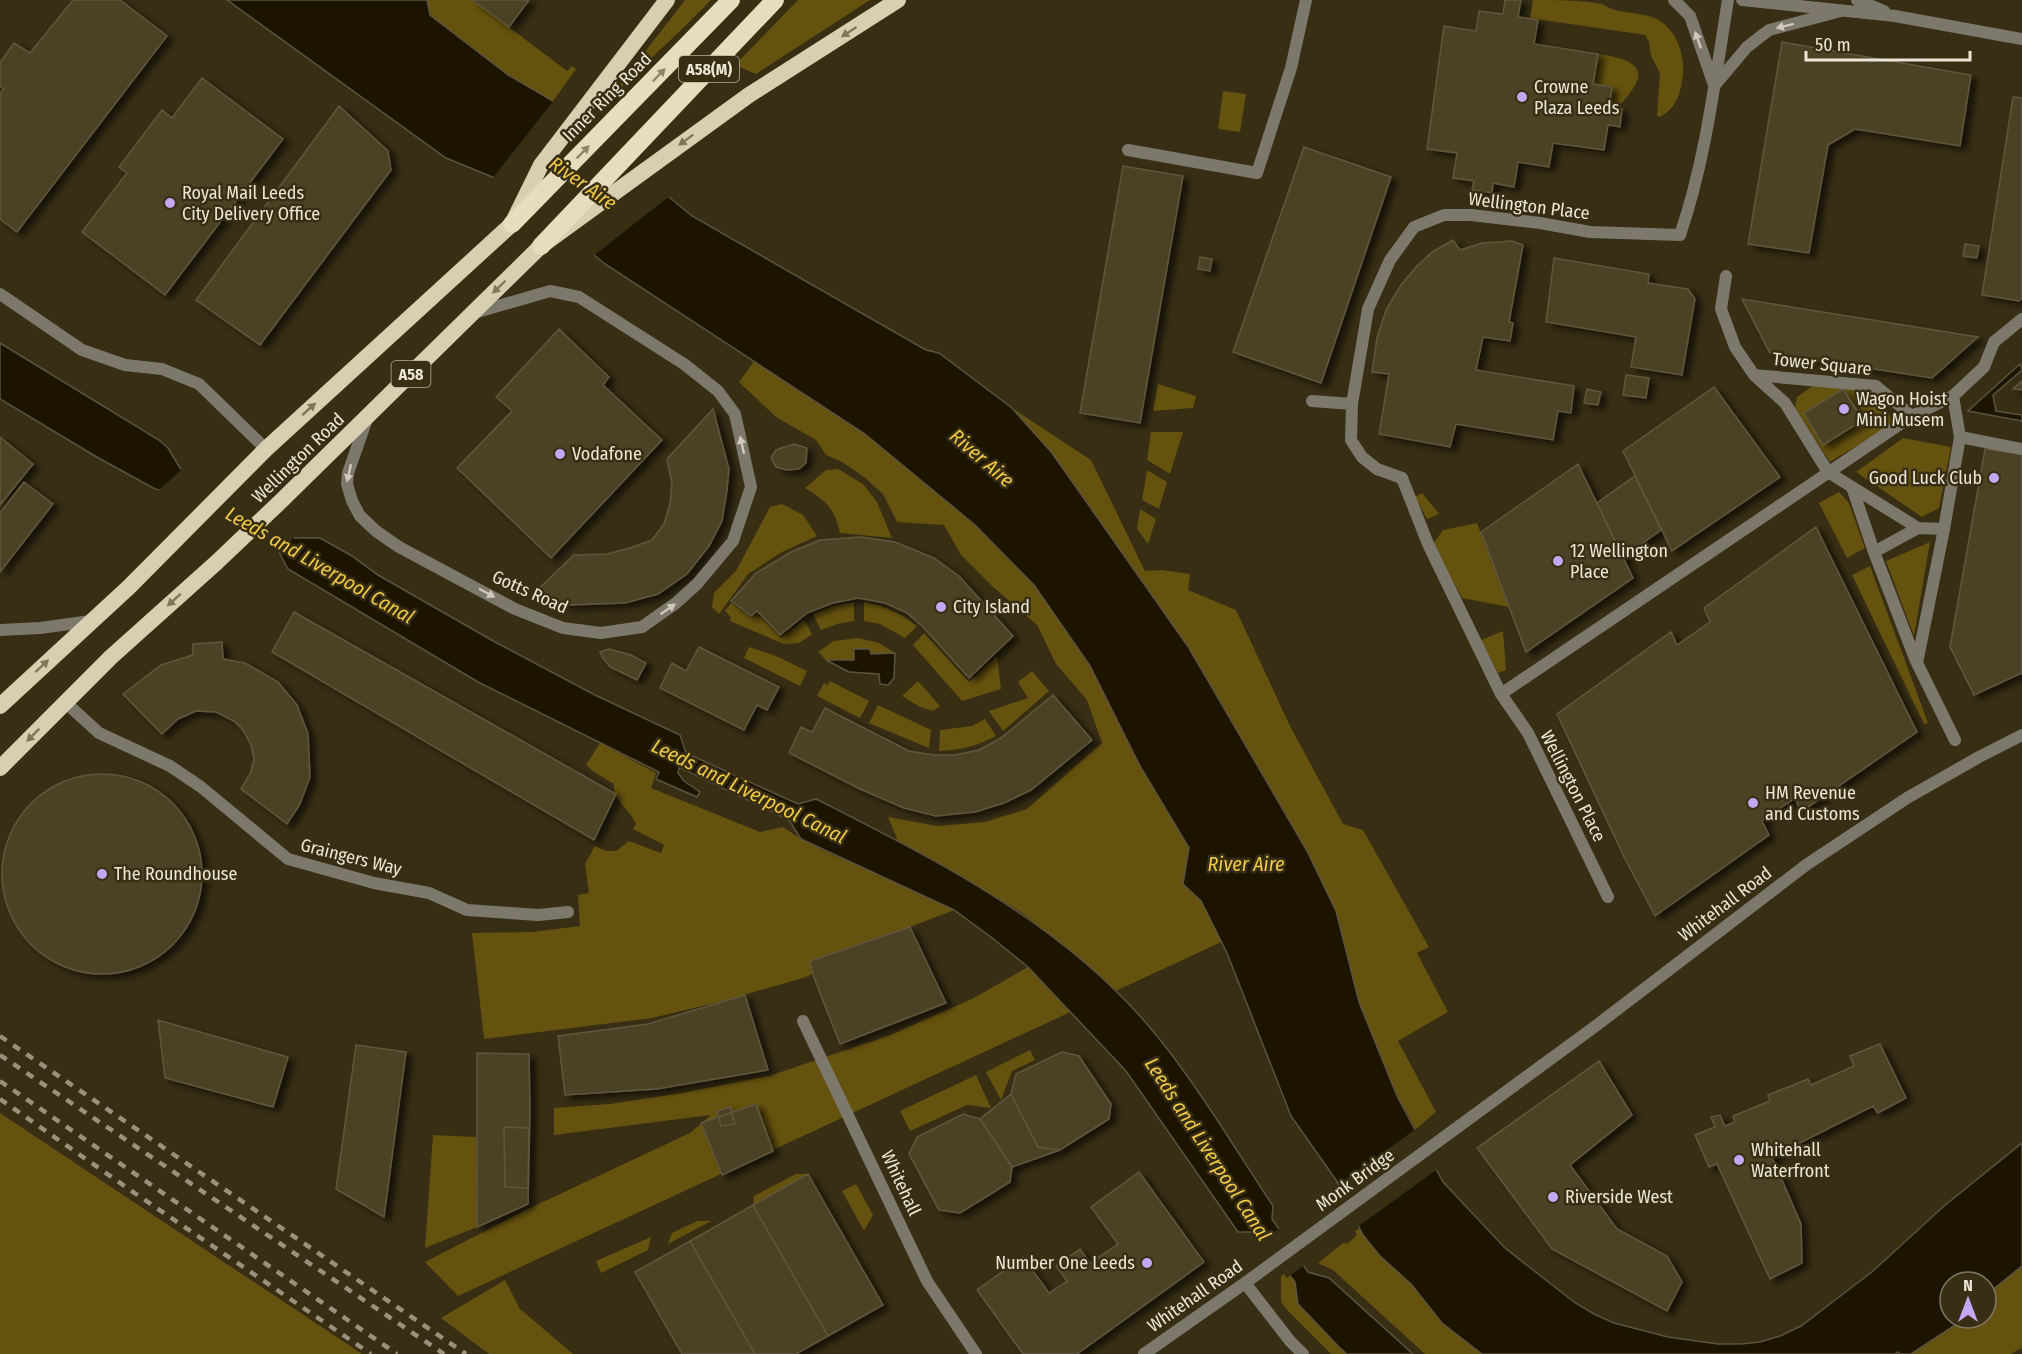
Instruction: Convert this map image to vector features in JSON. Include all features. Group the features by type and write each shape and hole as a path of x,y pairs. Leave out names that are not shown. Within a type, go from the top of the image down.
{"highway":[{"path":"512,224 541,165 667,0"},
{"name":"Inner Ring Road","path":"512,224 731,0"},
{"name":"A58(M)","path":"542,246 775,0"},
{"name":"Wellington Road","path":"0,768 111,657 280,502 542,246 748,95 898,0"},
{"name":"Wellington Road","path":"0,706 181,535 266,449 512,224"}],"street":[{"path":"1128,150 1257,173 1291,68 1306,0"},
{"name":"Wellington Place","path":"1674,0 1690,16 1714,86"},
{"name":"Wellington Place","path":"1608,897 1528,733 1501,694 1428,544 1402,478 1377,469 1362,457 1351,440 1352,404 1368,309 1390,260 1414,227 1444,215 1471,215 1540,223 1590,232 1680,235 1693,196 1705,144 1728,0"},
{"path":"1742,0 1895,16 2022,39"},
{"path":"1857,0 1895,16"},
{"path":"1714,86 1747,47 1768,30 1841,11"},
{"path":"1726,276 1721,309 1736,347 1754,375 1785,403 1828,472 1918,528 1944,529"},
{"name":"Gotts Road","path":"367,418 348,473 347,484 360,516 399,547 515,609 563,628 602,633 642,627 676,603 697,584 733,541 751,486 735,414 718,391 684,364 579,297 550,291 472,314"},
{"path":"0,294 82,350 125,365 162,369 199,384 266,449"},
{"path":"1501,694 1912,416 1953,396 1984,367 1994,342 2022,319"},
{"name":"Tower Square","path":"1754,375 1875,386 1912,416"},
{"path":"1917,663 1960,437 1953,396"},
{"path":"1312,401 1352,404"},
{"path":"1960,437 2022,449"},
{"path":"1852,486 1874,552 1917,663 1955,740"},
{"path":"1874,552 1918,528"},
{"path":"0,630 40,628 91,621"},
{"name":"Graingers Way","path":"65,702 99,733 161,762 201,787 288,859 374,883 429,893 467,910 538,915 568,912"},
{"name":"Whitehall Road","path":"1465,1123 1598,1025 1806,865 1907,798 2022,735"},
{"name":"Whitehall","path":"803,1021 924,1274 976,1354"},
{"name":"Monk Bridge","path":"1266,1267 1465,1123"},
{"name":"Whitehall Road","path":"1144,1354 1266,1267"},
{"path":"1245,1283 1290,1341 1303,1354"}],"shaded area":[{"path":"427,0 473,0 567,71 572,66 576,69 553,101 508,75 430,15"},
{"path":"685,0 711,0 616,93 614,92"},
{"path":"798,0 870,0 756,74 735,65"},
{"path":"1533,0 1602,4 1613,10 1652,17 1660,21 1672,32 1682,57 1682,81 1674,104 1666,113 1660,117 1657,116 1660,73 1651,56 1649,42 1645,35 1530,18"},
{"path":"1598,54 1625,60 1637,70 1638,77 1635,86 1617,108 1609,107 1612,87 1593,84"},
{"path":"1223,91 1246,94 1240,132 1218,129"},
{"path":"755,360 865,434 975,521 1301,841 1189,648 1052,453 1012,408 1091,460 1145,571 1162,570 1190,574 1188,590 1236,610 1290,726 1343,824 1363,830 1429,947 1417,953 1448,1012 1398,1041 1436,1112 1416,1129 1400,1099 1365,1019 1338,919 1327,893 458,1296 425,1262 530,1208 690,1133 711,1115 554,1135 554,1108 610,1104 769,1076 888,1036 972,999 1028,967 1068,949 1021,912 898,841 888,817 937,826 985,822 1027,809 1102,743 1087,700 1056,664 1037,625 961,555 944,525 897,522 883,494 864,477 842,462 826,455 816,440 776,417 739,382"},
{"path":"1158,384 1196,396 1193,408 1153,411"},
{"path":"1815,384 1874,391 1894,423 1830,462 1795,408 1797,397","holes":["1843,389 1863,420 1823,444 1804,413"]},
{"path":"1151,432 1183,432 1170,474 1147,460"},
{"path":"1903,438 1951,447 1939,508 1922,517 1856,472"},
{"path":"838,469 863,484 877,502 892,538 840,533 832,511 819,497 805,488 826,470"},
{"path":"1147,470 1167,482 1159,509 1142,500"},
{"path":"1839,492 1849,503 1865,548 1847,558 1819,503"},
{"path":"1422,493 1439,514 1427,519 1415,497"},
{"path":"782,504 803,515 817,536 782,552 748,574 719,614 712,607 714,593 736,571 770,507"},
{"path":"1140,509 1156,519 1148,544 1137,529"},
{"path":"1477,523 1509,607 1462,598 1433,544 1443,530"},
{"path":"1930,542 1914,636 1886,561"},
{"path":"1870,566 1928,723 1924,724 1852,575"},
{"path":"854,602 854,621 821,630 813,614 833,606"},
{"path":"864,602 892,611 917,626 905,638 880,624 864,621"},
{"path":"731,603 751,618 757,614 781,638 804,620 812,634 799,643 784,644 730,621 731,617 725,611"},
{"path":"1503,631 1506,670 1498,673 1481,640"},
{"path":"924,633 969,682 997,656 1001,689 962,701 913,645"},
{"path":"858,638 879,643 895,653 870,654 870,650 854,650 854,660 826,660 818,652 834,641"},
{"path":"749,647 776,656 807,671 800,686 744,658"},
{"path":"1032,671 1049,691 1003,731 989,711 1028,698 1018,682"},
{"path":"830,681 869,701 860,718 817,696 824,683 828,685"},
{"path":"918,681 940,706 933,711 920,707 902,696"},
{"path":"878,705 931,730 929,748 869,723"},
{"path":"985,719 996,736 968,747 939,751 940,730 972,726"},
{"path":"600,743 656,773 651,788 760,832 783,827 835,856 926,891 954,910 910,927 806,977 719,1002 652,1018 484,1039 472,933 532,932 580,926 578,895 589,893 585,864 595,846 606,851 616,851 629,841 661,853 664,845 633,829 636,824 618,800 614,784 586,765"},
{"path":"1030,1050 1035,1060 1012,1071 1001,1100 986,1072"},
{"path":"976,1075 991,1108 967,1105 910,1131 900,1111"},
{"path":"0,1113 362,1354 0,1354"},
{"path":"433,1135 476,1137 477,1227 425,1248"},
{"path":"796,1174 808,1174 753,1205 754,1196"},
{"path":"856,1184 873,1215 864,1231 842,1191"},
{"path":"697,1221 711,1221 668,1244 672,1233"},
{"path":"1360,1228 1380,1256 1411,1284 1442,1323 1482,1354 1425,1354 1333,1270 1318,1263 1343,1243 1347,1244 1357,1235 1355,1231"},
{"path":"651,1237 648,1250 601,1273 596,1261"},
{"path":"2022,1266 2022,1348 2010,1354 1911,1354 1948,1330 1998,1330 1998,1285"},
{"path":"1287,1272 1295,1282 1298,1304 1347,1354 1331,1354 1281,1302 1281,1276"},
{"path":"505,1280 520,1309 573,1354 489,1354 441,1318"}],"water":[{"name":"River Aire","path":"227,0 427,0 430,15 508,75 553,101 692,216 926,350 939,353 1012,408 1052,453 1189,648 1307,851 1336,911 1359,1002 1397,1096 1443,1182 1505,1248 1574,1302 1614,1323 1668,1337 1718,1344 1741,1344 1760,1342 1780,1336 1801,1326 1873,1271 1944,1206 2022,1143 2022,1266 1998,1285 1998,1270 1938,1270 1938,1330 1948,1330 1911,1354 1898,1352 1895,1354 1482,1354 1442,1323 1411,1284 1380,1256 1363,1235 1336,1180 1291,1116 1227,953 1201,901 1183,884 1189,848 1140,766 1090,666 1034,585 975,525 865,434 605,264 507,183 446,158"},
{"name":"Leeds and Liverpool Canal","path":"0,343 159,440 168,448 180,468 295,538 320,538 352,556 378,575 495,642 595,695 680,735 686,753 798,804 816,799 955,873 1043,929 1084,961 1122,997 1173,1056 1273,1206 1272,1219 1308,1272 1329,1278 1413,1354 1347,1354 1340,1348 1298,1304 1295,1282 1256,1232 1238,1232 1126,1071 1028,967 954,910 801,839 789,820 679,767 678,773 684,781 700,792 697,797 656,779 659,772 478,682 288,569 278,550 171,493 155,489 95,456 0,399"},
{"path":"2020,364 2022,370 1993,395 1996,411 2022,415 2022,421 1968,411"},
{"path":"854,649 870,649 871,654 895,653 894,678 888,685 880,684 879,674 849,672 826,660 854,660"}],"pier":[{"path":"555,99 671,195 592,257 505,186 491,180"},
{"path":"184,467 297,535 276,553 170,496 156,493"},
{"path":"1417,1128 1439,1168 1356,1228 1336,1187"},
{"path":"1281,1227 1306,1264 1287,1278 1260,1242"}],"building":[{"path":"73,0 120,0 167,36 17,232 0,219 0,94 4,89 0,86 0,63 14,43 30,53"},
{"path":"473,0 529,0 509,27"},
{"name":"Crowne Plaza Leeds","path":"1505,0 1521,0 1518,17 1538,20 1534,44 1598,54 1593,84 1612,87 1609,107 1622,109 1620,127 1608,125 1604,150 1553,143 1549,167 1518,162 1514,187 1493,183 1492,193 1472,190 1474,181 1453,178 1457,153 1427,149 1444,26 1476,31 1479,11 1503,14"},
{"path":"1782,42 1971,75 1960,146 1855,129 1828,145 1809,253 1748,244"},
{"name":"Royal Mail Leeds City Delivery Office","path":"202,78 283,139 165,295 82,232 127,173 119,167 162,110 172,118"},
{"path":"2013,97 2022,98 2022,298 2019,301 1982,295"},
{"path":"339,106 388,151 391,170 260,345 196,300"},
{"path":"1304,147 1391,177 1321,383 1233,352"},
{"path":"1123,166 1183,176 1140,423 1080,413"},
{"path":"1453,240 1460,250 1482,243 1512,241 1523,245 1509,322 1513,323 1510,341 1483,337 1476,370 1574,386 1571,413 1558,411 1553,440 1456,424 1450,447 1379,434 1389,374 1372,372 1377,338 1386,310 1401,285 1416,267 1432,252"},
{"path":"1965,244 1979,246 1977,258 1963,256"},
{"path":"1200,257 1212,259 1210,271 1198,269"},
{"path":"1554,258 1649,274 1648,283 1688,289 1695,299 1682,375 1631,367 1636,337 1546,322"},
{"path":"1742,299 1978,337 1932,378 1770,353"},
{"name":"Vodafone","path":"559,329 609,377 603,385 662,440 551,558 457,468 512,411 496,397"},
{"path":"1626,375 1649,378 1646,398 1623,395"},
{"path":"2022,381 2022,390 2013,389"},
{"path":"1714,387 1780,477 1672,551 1623,451"},
{"path":"1587,389 1601,392 1598,405 1584,403"},
{"path":"1843,389 1863,420 1823,445 1804,413"},
{"path":"713,409 729,469 727,490 722,521 709,546 687,574 658,594 625,603 570,605 532,595 574,555 607,554 652,540 664,524 670,504 672,484 667,459"},
{"path":"0,437 33,464 0,505"},
{"path":"794,444 807,448 806,463 799,469 786,470 776,467 771,458 776,450"},
{"path":"1985,449 2022,454 2022,673 1974,695 1950,647"},
{"name":"12 Wellington Place","path":"1578,464 1633,578 1526,652 1481,532"},
{"path":"1635,476 1661,530 1623,557 1597,503"},
{"path":"24,482 53,504 0,572 0,513"},
{"path":"1816,527 1917,732 1801,812 1795,798 1762,821 1769,835 1655,916 1624,857 1557,714 1671,632 1677,645 1710,622 1704,608"},
{"name":"City Island","path":"861,537 895,542 934,558 959,576 1013,636 969,678 923,627 907,613 885,603 858,598 833,603 807,613 780,635 757,611 751,616 731,601 756,573 791,552 820,540"},
{"path":"294,612 616,794 594,840 272,652"},
{"path":"222,642 223,659 245,663 278,682 297,705 308,734 310,777 300,804 287,824 241,789 251,772 254,759 251,745 243,730 234,721 216,712 196,711 178,719 162,734 123,694 161,665 193,655 193,644"},
{"path":"699,647 779,687 767,710 757,705 744,730 660,688 672,663 686,671"},
{"path":"609,649 631,655 646,663 637,680 610,667 600,652"},
{"path":"1053,695 1092,740 1031,790 1004,803 975,812 936,816 904,808 860,789 789,753 801,727 812,732 825,708 909,751 934,755 955,755 979,750 1001,738"},
{"name":"The Roundhouse","path":"92,774 112,774 140,781 173,803 195,836 202,864 202,884 195,912 173,945 140,967 112,974 92,974 64,967 46,957 25,938 6,903 2,884 2,864 9,836 19,818 38,797 73,778"},
{"path":"910,927 946,1003 840,1044 813,975 810,961"},
{"path":"745,995 768,1070 657,1089 565,1095 558,1036 648,1024"},
{"path":"158,1020 288,1057 273,1107 165,1078"},
{"name":"Whitehall Waterfront","path":"1880,1044 1906,1098 1878,1113 1873,1106 1772,1157 1801,1224 1802,1263 1770,1279 1717,1164 1709,1167 1695,1135 1715,1127 1711,1117 1720,1115 1725,1126 1735,1122 1733,1116 1770,1101 1768,1095 1808,1079 1811,1085 1854,1066 1850,1056"},
{"path":"356,1045 406,1052 384,1217 336,1189"},
{"path":"1062,1052 1079,1056 1111,1104 1109,1119 1060,1150 1038,1147 1011,1094 1016,1074"},
{"path":"477,1053 529,1054 530,1109 528,1204 477,1227"},
{"name":"Riverside West","path":"1599,1061 1632,1115 1570,1165 1617,1229 1667,1256 1682,1282 1667,1311 1552,1249 1477,1148"},
{"path":"1011,1094 1038,1147 1060,1150 1012,1167 980,1119"},
{"path":"756,1104 773,1151 722,1175 701,1123"},
{"path":"730,1107 735,1124 721,1126 717,1111"},
{"path":"963,1114 980,1119 1012,1167 1010,1182 960,1213 939,1210 909,1154 917,1137"},
{"path":"504,1127 529,1128 528,1188 505,1187"},
{"name":"Number One Leeds","path":"1139,1172 1204,1262 1077,1354 1023,1354 977,1290 1023,1257 1049,1293 1067,1281 1056,1266 1080,1249 1090,1263 1118,1244 1091,1207"},
{"path":"808,1174 883,1305 828,1336 753,1205"},
{"path":"753,1205 828,1336 796,1354 755,1354 690,1241"},
{"path":"690,1241 755,1354 682,1354 635,1272"}],"railway":[{"path":"0,1036 466,1354"},
{"path":"0,1055 444,1354"},
{"path":"0,1081 397,1354"},
{"path":"0,1099 371,1354"}],"place":[{"name":"Crowne Plaza Leeds","path":"1522,97"},
{"name":"Royal Mail Leeds City Delivery Office","path":"170,203"},
{"name":"Wagon Hoist Mini Musem","path":"1844,409"},
{"name":"Vodafone","path":"560,454"},
{"name":"Good Luck Club","path":"1994,478"},
{"name":"12 Wellington Place","path":"1558,561"},
{"name":"City Island","path":"941,607"},
{"name":"HM Revenue and Customs","path":"1753,803"},
{"name":"The Roundhouse","path":"102,874"},
{"name":"Whitehall Waterfront","path":"1739,1160"},
{"name":"Riverside West","path":"1553,1197"},
{"name":"Number One Leeds","path":"1147,1263"}]}
